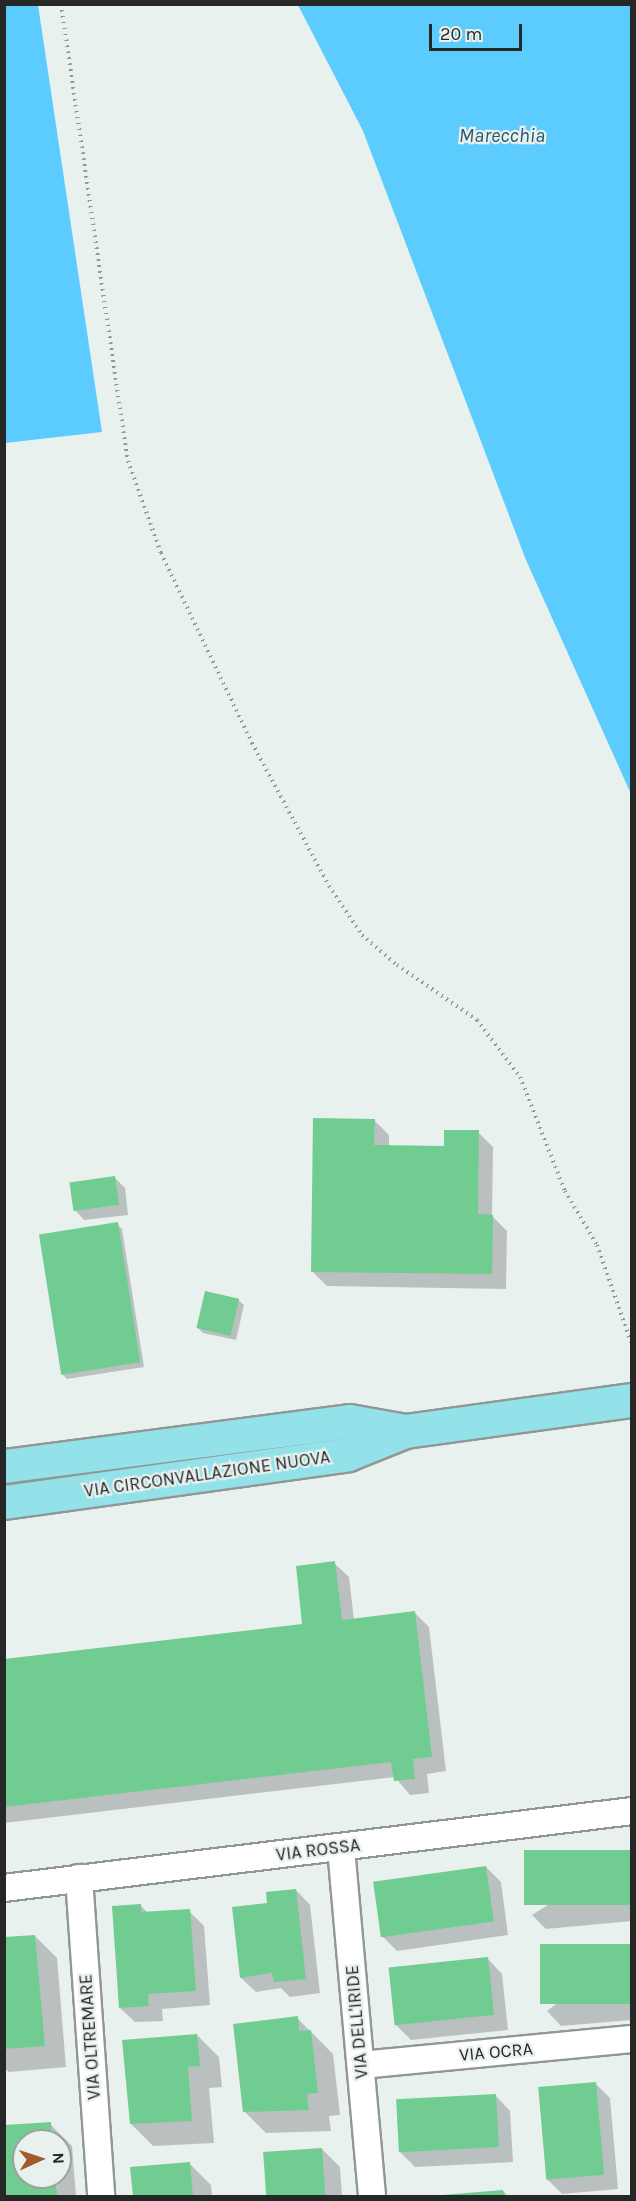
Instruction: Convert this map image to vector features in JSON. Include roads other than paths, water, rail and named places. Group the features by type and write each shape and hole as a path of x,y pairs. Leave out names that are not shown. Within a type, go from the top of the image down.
{"main road":[{"name":"VIA CIRCONVALLAZIONE NUOVA","path":"4,1502 348,1455 405,1431 632,1400"},
{"name":"VIA CIRCONVALLAZIONE NUOVA","path":"4,1466 349,1421 405,1431"},
{"path":"4,1457 40,1461"},
{"path":"4,1517 37,1498"}],"street":[{"name":"VIA ROSSA","path":"4,1888 632,1811"},
{"name":"VIA DELL'IRIDE","path":"341,1848 372,2196"},
{"name":"VIA OLTREMARE","path":"79,1878 101,2196"},
{"name":"VIA OCRA","path":"361,2065 632,2039"}],"water":[{"path":"4,5 38,5 102,432 5,443"},
{"name":"Marecchia","path":"298,5 631,5 631,794 526,560 363,131"}]}
